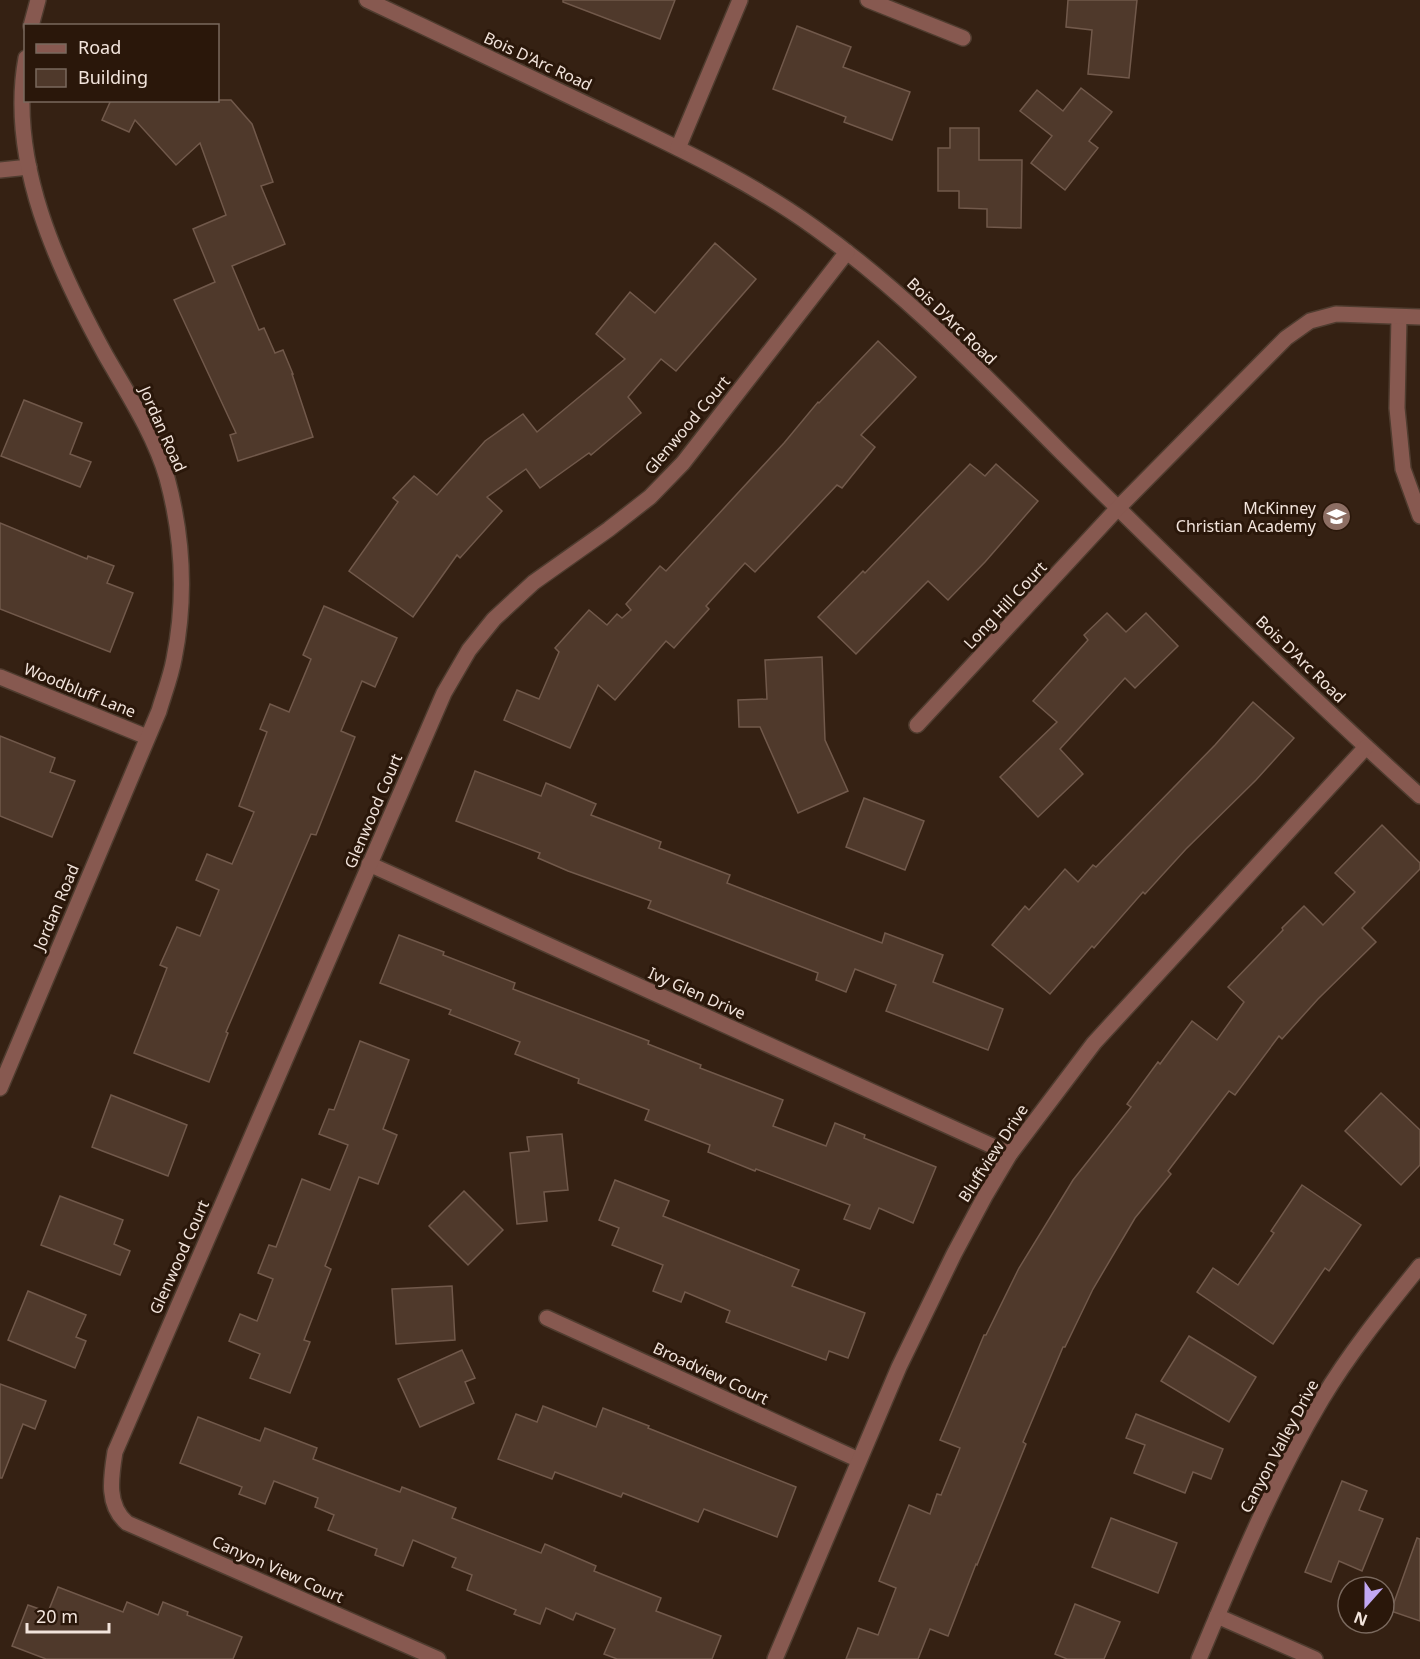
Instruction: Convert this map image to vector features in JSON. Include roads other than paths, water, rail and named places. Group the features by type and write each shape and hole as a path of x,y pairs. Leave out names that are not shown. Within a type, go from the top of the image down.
{"street":[{"path":"32,24 38,0"},
{"name":"Bois D'Arc Road","path":"368,0 678,147 812,225 922,315 1118,508 1366,747 1420,796"},
{"path":"678,147 740,0"},
{"path":"868,0 963,38"},
{"name":"Jordan Road","path":"0,1089 4,1068 159,711 174,659 183,592 178,528 166,476 143,422 83,314 46,232 29,167 24,130 24,85"},
{"path":"0,170 29,167"},
{"name":"Glenwood Court","path":"114,1501 110,1479 115,1452 128,1419 444,693 469,650 494,620 534,582 650,497 675,471 847,252"},
{"name":"Long Hill Court","path":"917,725 1118,508 1286,338 1310,321 1336,314 1420,317"},
{"path":"1399,317 1397,408 1403,469 1420,516"},
{"name":"Woodbluff Lane","path":"0,677 147,737"},
{"name":"Bluffview Drive","path":"775,1659 900,1367 954,1254 1010,1154 1094,1043 1366,747"},
{"name":"Ivy Glen Drive","path":"369,864 1010,1154"},
{"name":"Canyon Valley Drive","path":"1198,1659 1269,1500 1318,1406 1355,1350 1418,1273"},
{"name":"Broadview Court","path":"548,1318 859,1460"},
{"name":"Canyon View Court","path":"114,1501 117,1514 127,1522 438,1659"},
{"path":"1217,1616 1315,1659"}],"place":[{"name":"McKinney Christian Academy","path":"1337,517"}]}
